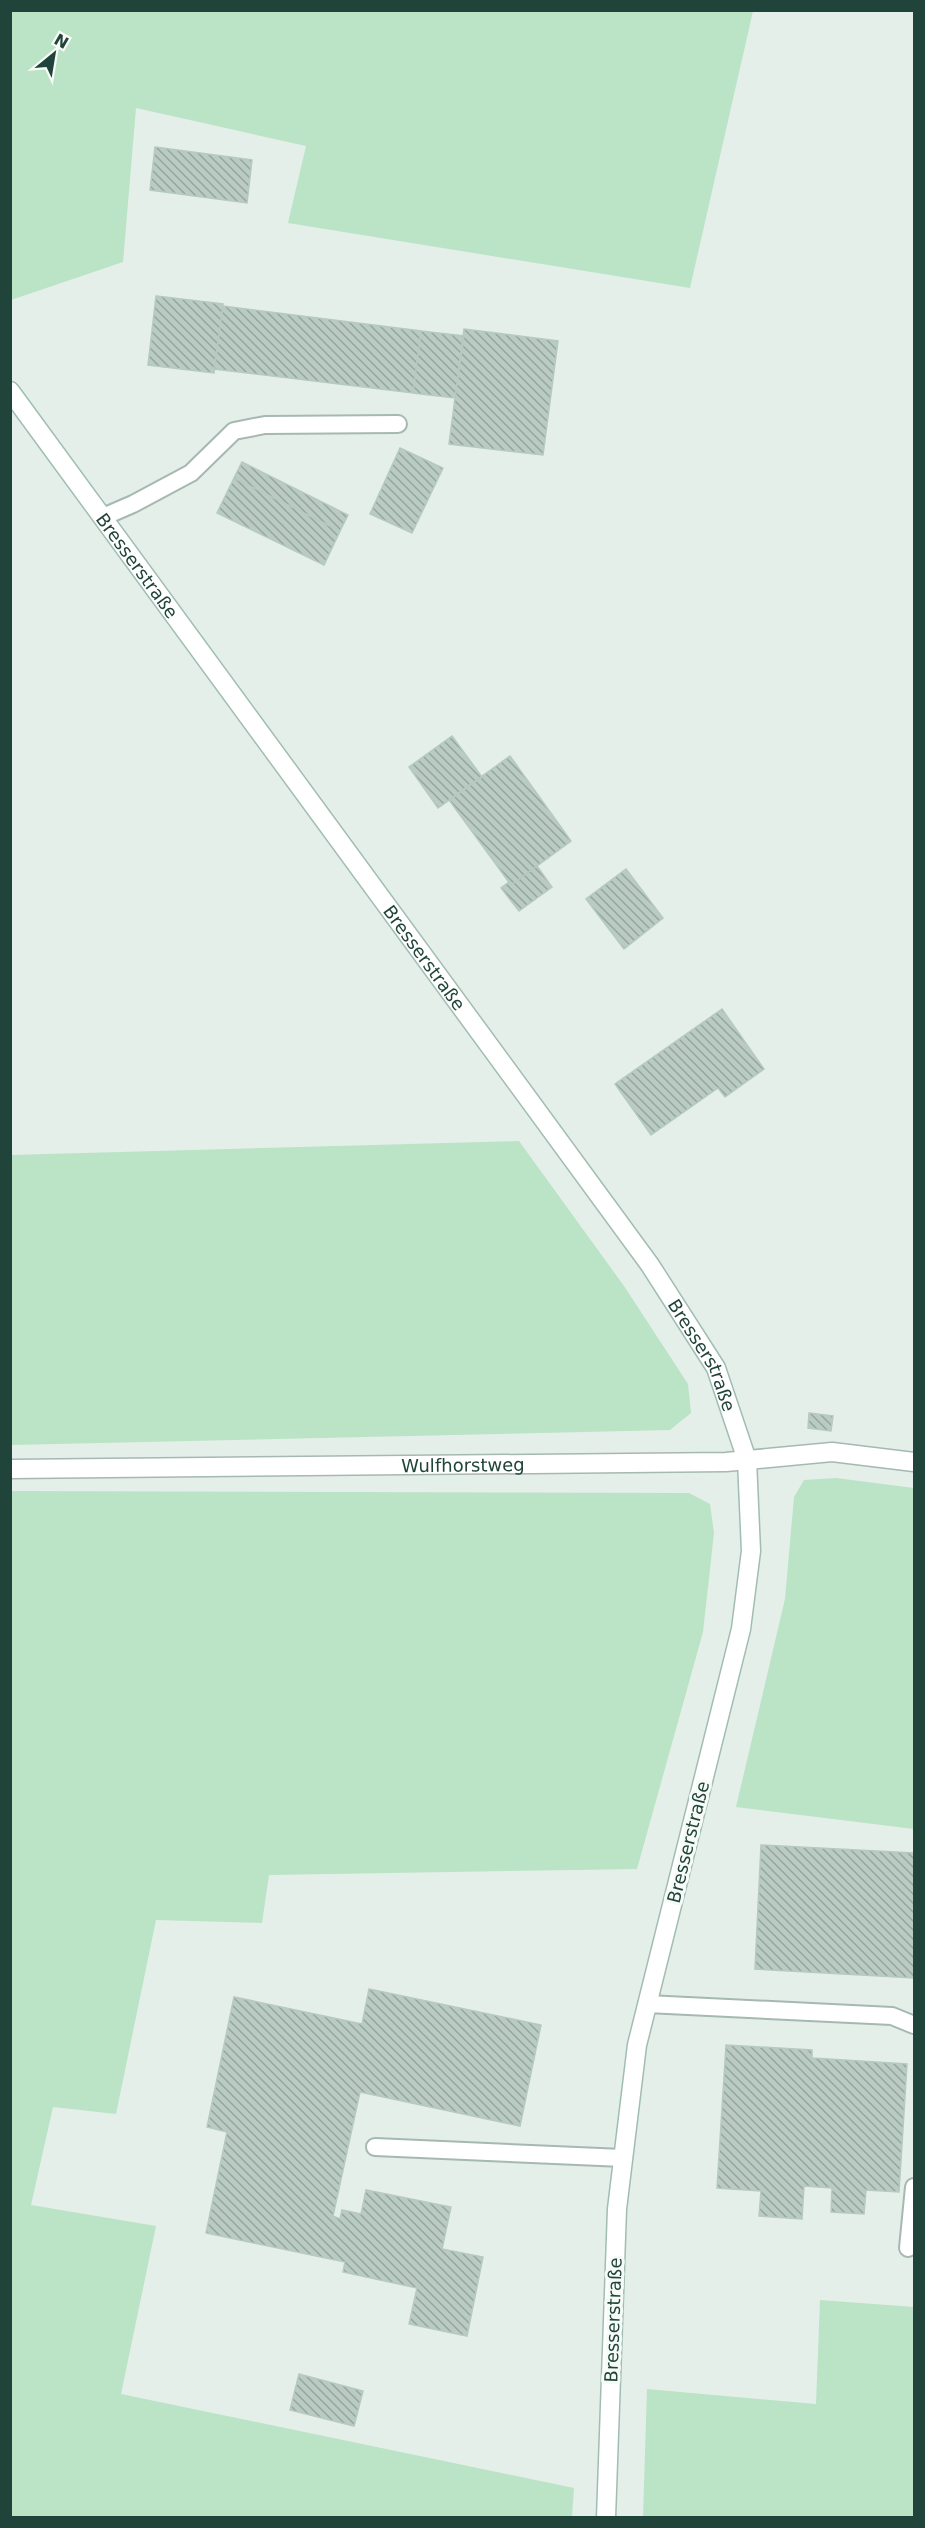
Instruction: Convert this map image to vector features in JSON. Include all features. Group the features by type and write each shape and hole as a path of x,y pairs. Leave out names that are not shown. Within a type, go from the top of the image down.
{"street":[{"name":"Bresserstraße","path":"10,391 650,1265 716,1368 747,1460 751,1551 741,1629 637,2045 617,2209 606,2517"},
{"name":"Wulfhorstweg","path":"10,1469 747,1460 832,1452 915,1462"}],"lane":[{"path":"103,517 191,473 234,431 265,425 398,424"},
{"path":"647,2004 892,2016 915,2025"},
{"path":"375,2147 623,2158"},
{"path":"908,2248 915,2187"}],"green space":[{"path":"10,11 753,11 690,288 288,223 306,146 136,108 123,262 11,300"},
{"path":"519,1141 624,1286 688,1384 691,1413 670,1430 11,1445 11,1155"},
{"path":"836,1478 914,1488 914,1829 736,1807 785,1599 794,1497 804,1480"},
{"path":"11,1491 689,1493 710,1504 714,1533 703,1632 637,1869 269,1875 262,1923 156,1920 116,2114 53,2107 31,2205 156,2226 121,2394 574,2488 572,2517 11,2517"},
{"path":"820,2300 914,2307 914,2517 643,2517 647,2389 816,2404"}],"building":[{"path":"155,147 252,160 247,203 150,190"},
{"path":"156,296 223,304 214,373 148,365"},
{"path":"223,306 421,331 413,393 214,369"},
{"path":"464,329 558,341 543,455 449,444"},
{"path":"421,331 464,336 455,398 413,393"},
{"path":"400,448 443,468 412,533 370,514"},
{"path":"242,462 348,515 340,531 234,478"},
{"path":"234,478 340,531 324,565 217,513"},
{"path":"452,736 482,777 438,808 409,767"},
{"path":"510,756 571,841 511,885 449,800"},
{"path":"537,866 552,887 519,911 501,888 509,882 511,885"},
{"path":"626,869 663,918 624,949 586,899"},
{"path":"722,1009 764,1069 725,1097 718,1088 651,1135 615,1084"},
{"path":"809,1413 833,1416 831,1431 808,1428"},
{"path":"761,1845 914,1853 914,1978 755,1969"},
{"path":"369,1989 541,2025 520,2126 360,2092 333,2216 340,2219 342,2210 361,2214 366,2190 451,2207 442,2249 483,2257 467,2336 409,2324 417,2288 343,2272 345,2262 206,2233 227,2132 207,2127 234,1997 362,2024"},
{"path":"726,2045 812,2050 812,2058 907,2064 899,2192 866,2190 864,2214 831,2212 832,2188 804,2186 802,2219 759,2216 761,2191 717,2188"},
{"path":"299,2374 363,2391 354,2426 290,2410"}]}
